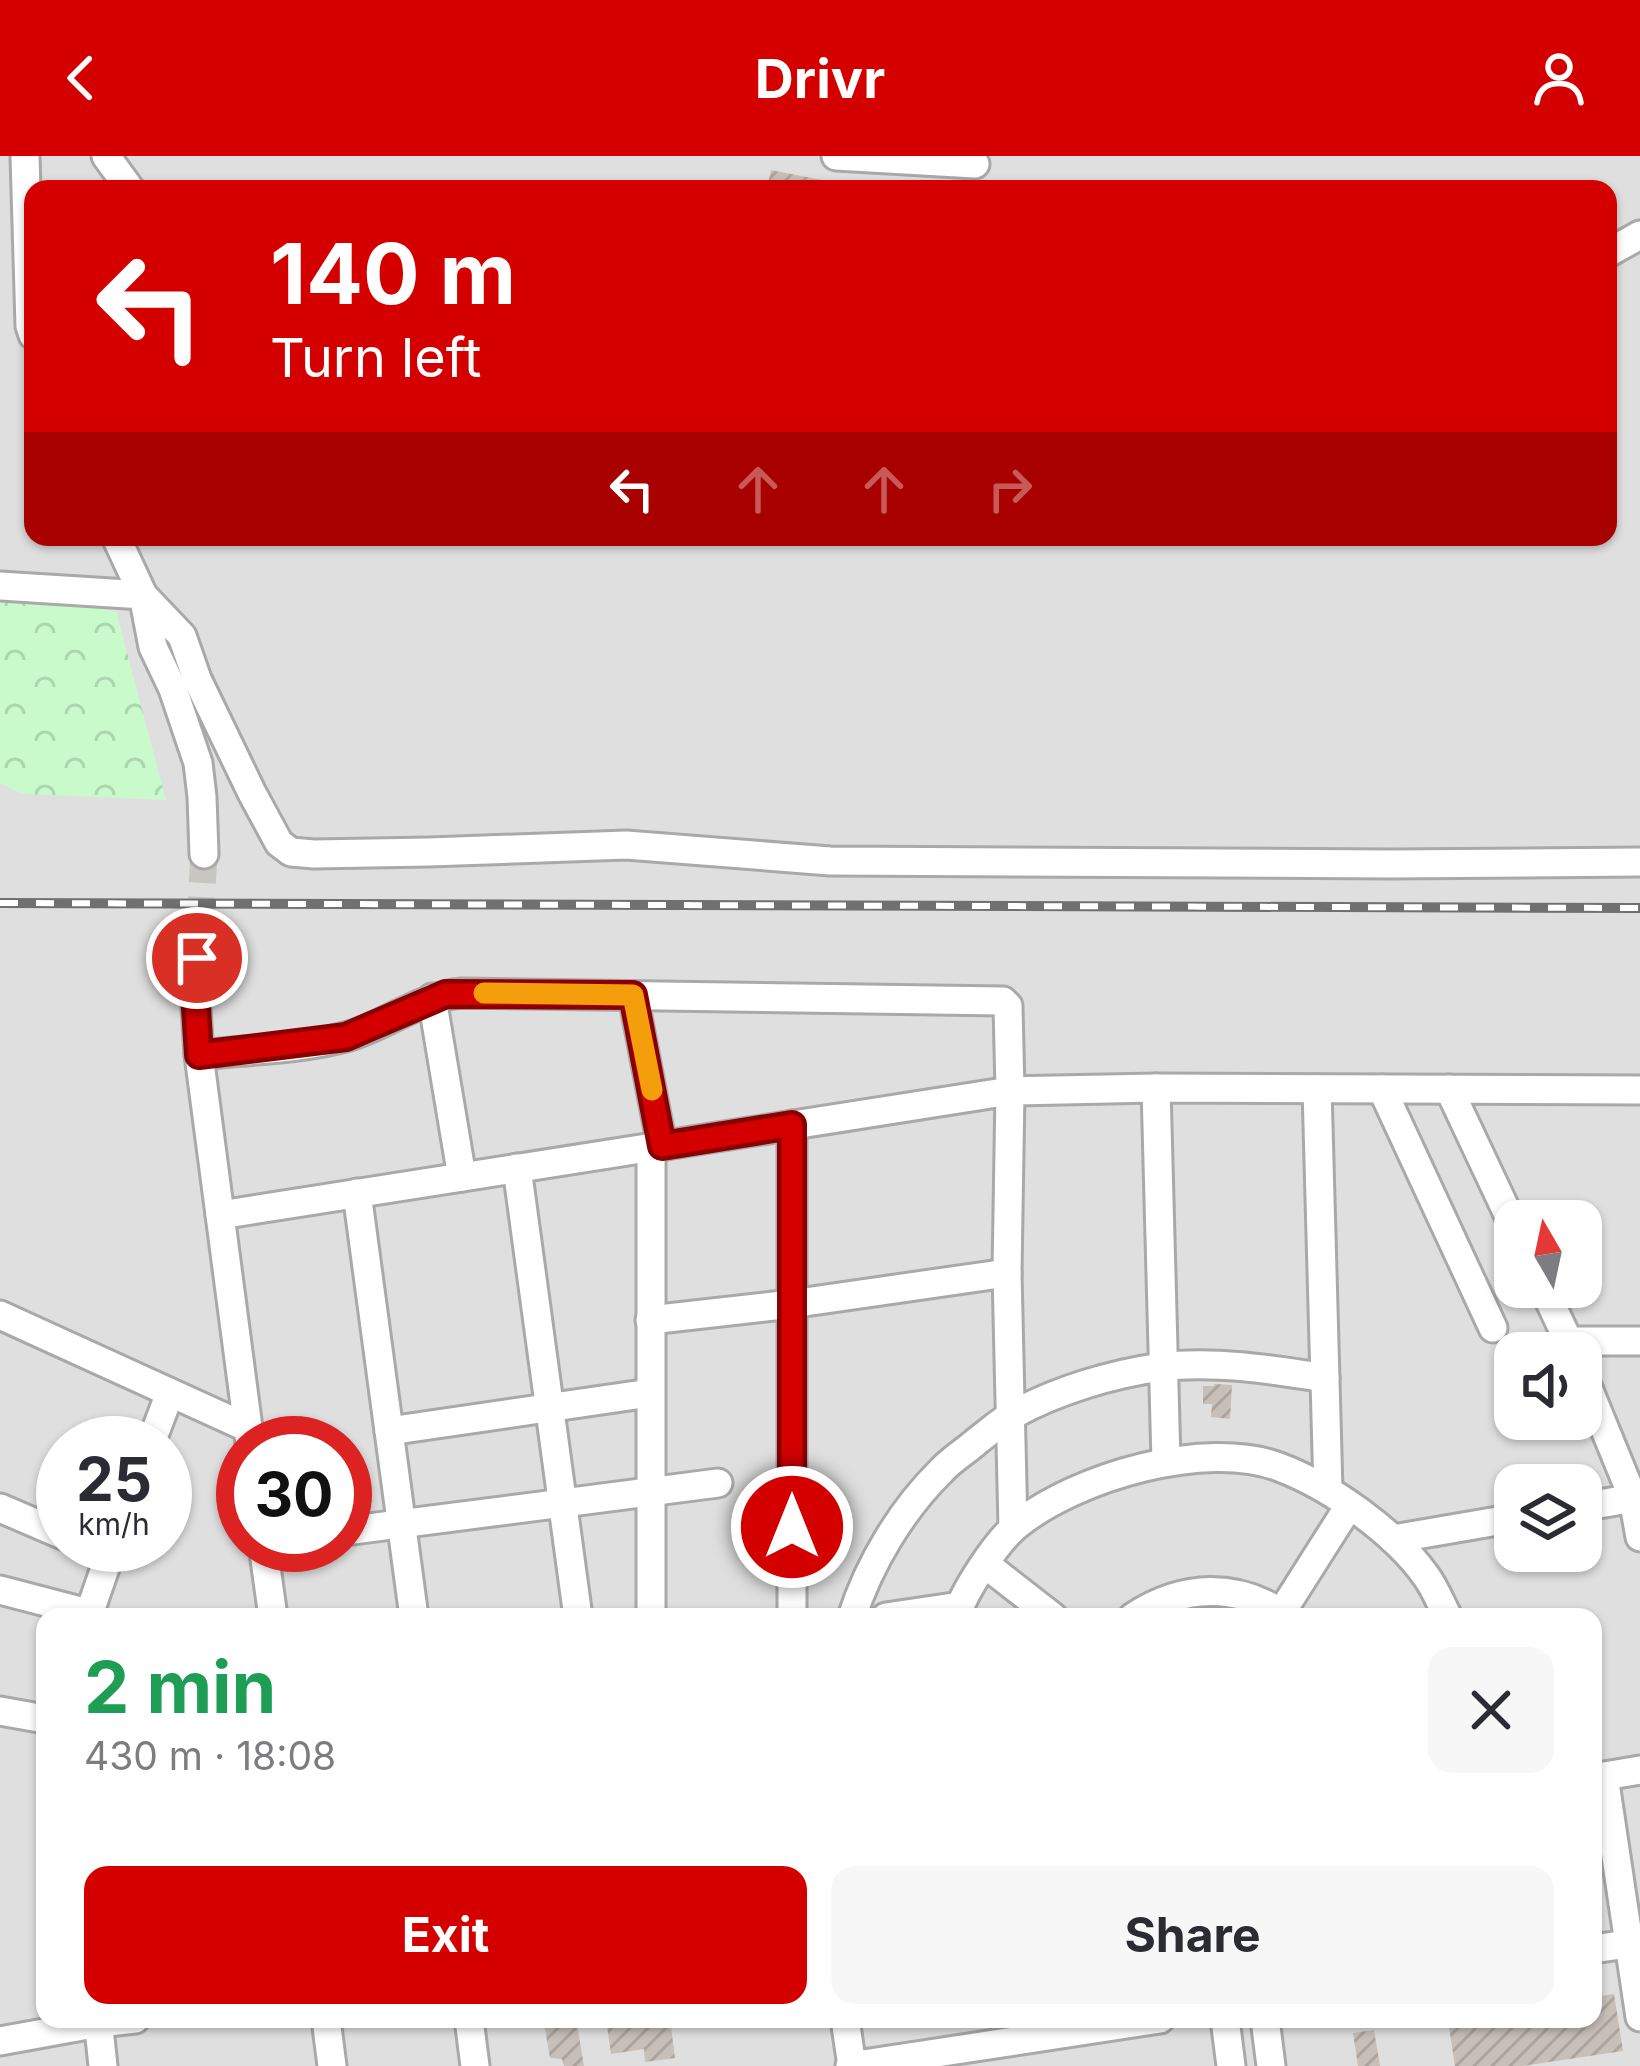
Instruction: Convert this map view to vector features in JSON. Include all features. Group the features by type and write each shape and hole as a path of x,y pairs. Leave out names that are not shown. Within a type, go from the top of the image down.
{"street":[{"path":"836,156 975,164"},
{"path":"120,546 143,595 153,647 199,763 203,854"},
{"path":"0,586 143,595 182,636 197,679 252,793 279,843 291,852 626,845 830,861 1640,862"},
{"path":"200,924 195,992 199,1055 246,1416"},
{"path":"199,1055 346,1037 432,998 462,993 1003,1001 1008,1006 1010,1091 1007,1273 1013,1528"},
{"path":"633,995 657,1146 650,1320 651,1608"},
{"path":"432,998 462,1177"},
{"path":"1156,1088 1166,1461"},
{"path":"1287,1608 1338,1498 1325,1378 1317,1089"},
{"path":"1382,1089 1493,1328"},
{"path":"1448,1089 1502,1200"},
{"path":"220,1215 1010,1091 1640,1090"},
{"path":"792,1125 792,1608"},
{"path":"517,1168 577,1608"},
{"path":"358,1193 413,1608"},
{"path":"650,1320 1007,1273"},
{"path":"0,1315 216,1418"},
{"path":"1602,1345 1640,1342"},
{"path":"855,1608 873,1565 916,1499 942,1469 1009,1417 1036,1403 1164,1366 1248,1366 1325,1378"},
{"path":"162,1416 170,1393"},
{"path":"389,1431 650,1393"},
{"path":"1602,1419 1636,1497 1640,1538"},
{"path":"960,1608 1013,1528 1074,1491 1166,1461 1231,1458 1277,1466 1338,1498 1393,1540 1427,1577 1443,1608"},
{"path":"372,1528 718,1483"},
{"path":"1602,1503 1636,1497"},
{"path":"0,1508 36,1523"},
{"path":"1393,1540 1494,1522"},
{"path":"985,1564 1041,1608"},
{"path":"90,1608 98,1572"},
{"path":"267,1572 272,1608"},
{"path":"0,1590 63,1608"},
{"path":"1151,1608 1208,1591 1239,1593 1274,1608"},
{"path":"0,1711 36,1718"},
{"path":"1602,1776 1640,1770"},
{"path":"1602,1791 1635,1943 1640,2017"},
{"path":"1602,1948 1635,1943"},
{"path":"0,2041 64,2028"},
{"path":"100,2028 103,2066"},
{"path":"327,2028 332,2066"},
{"path":"470,2028 475,2066"},
{"path":"846,2028 851,2066 1075,2028"},
{"path":"1226,2028 1231,2066"},
{"path":"1266,2028 1271,2066"}],"shaded area":[{"path":"0,156 1640,156 1640,2066 0,2066"}],"green space":[{"path":"0,597 116,611 166,800 22,794 0,783"}],"building":[{"path":"771,170 822,180 769,180"},
{"path":"1232,1385 1230,1419 1211,1417 1212,1404 1203,1404 1203,1386"},
{"path":"1614,1994 1623,2051 1522,2066 1455,2066 1449,2028 1602,2028 1602,1996"},
{"path":"545,2028 578,2028 584,2066 564,2066 562,2059 550,2058"},
{"path":"607,2028 671,2028 675,2058 645,2062 644,2049 611,2054"},
{"path":"1374,2030 1380,2066 1358,2066 1353,2033"}],"tunnel":[{"path":"200,924 204,854"}],"railway":[{"path":"0,903 1640,908"}],"slow traffic":[{"path":"484,993 633,995 652,1090"}],"route":[{"path":"197,958 199,1055 346,1037 446,994 633,995 662,1146 792,1125 792,1527"}]}
